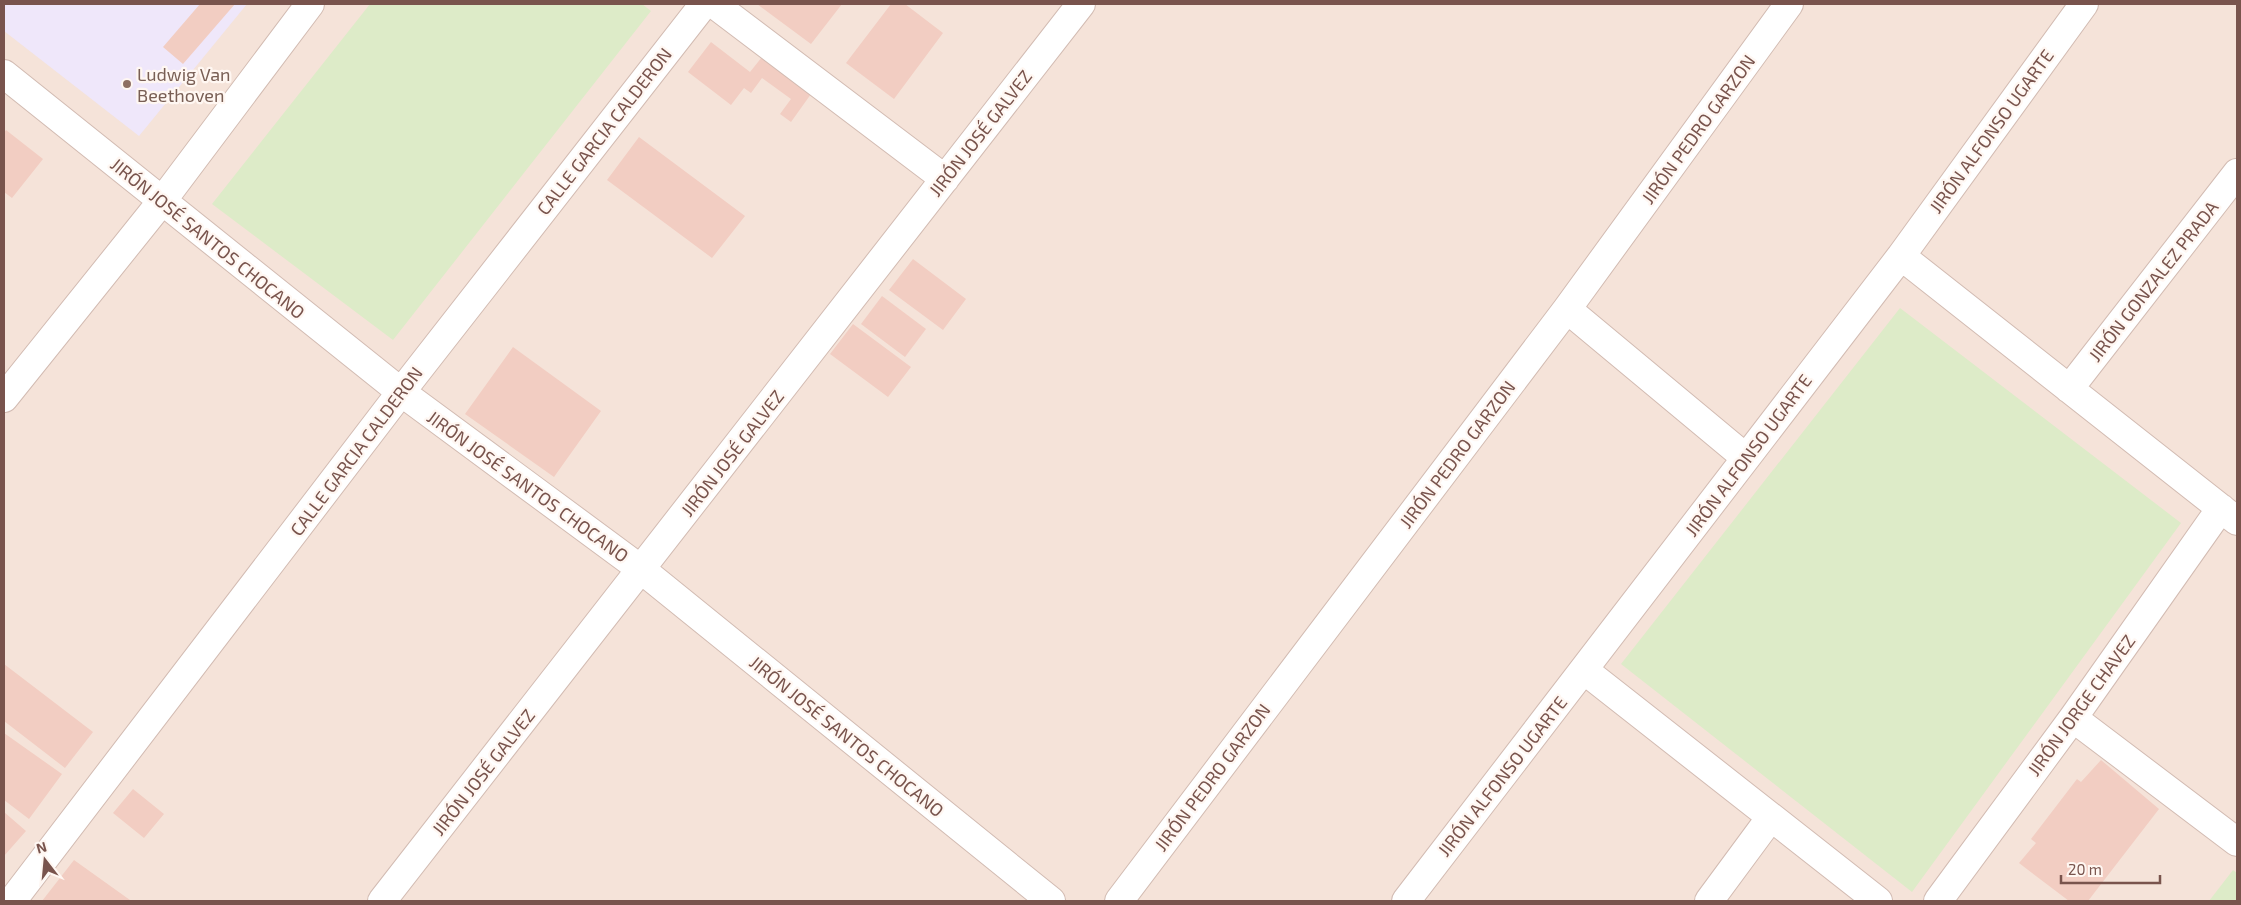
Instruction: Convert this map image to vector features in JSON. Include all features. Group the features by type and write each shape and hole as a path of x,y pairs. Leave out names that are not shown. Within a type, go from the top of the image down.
{"street":[{"path":"4,398 162,200 310,4"},
{"name":"CALLE GARCIA CALDERON","path":"12,901 400,392 704,4"},
{"path":"714,4 944,179"},
{"name":"JIRÓN JOSÉ GALVEZ","path":"382,901 642,570 1081,4"},
{"name":"JIRÓN PEDRO GARZON","path":"1119,901 1567,309 1789,4"},
{"name":"JIRÓN ALFONSO UGARTE","path":"1406,901 1901,256 2084,4"},
{"name":"JIRÓN JOSÉ SANTOS CHOCANO","path":"4,74 400,392 642,570 1051,901"},
{"name":"JIRÓN GONZALEZ PRADA","path":"2069,389 2237,173"},
{"path":"1901,256 2229,514"},
{"path":"1567,309 1746,458"},
{"name":"JIRÓN JORGE CHAVEZ","path":"1938,901 2073,718 2229,514"},
{"path":"1584,670 1878,901"},
{"path":"2073,718 2237,842"},
{"path":"1709,901 1771,817"}],"shaded area":[{"path":"4,4 2237,4 2237,901 4,901"},
{"name":"Ludwig Van Beethoven","path":"4,4 247,4 139,136 4,31"}],"green space":[{"path":"370,4 642,4 651,11 393,340 212,204"},
{"path":"1900,308 2181,523 1912,892 1621,664"},
{"path":"2233,870 2237,873 2237,901 2209,901"}],"building":[{"path":"200,4 235,4 183,64 163,47"},
{"path":"757,4 842,4 811,44"},
{"path":"891,4 905,4 943,33 894,99 846,63"},
{"path":"711,42 750,72 762,57 811,94 791,122 780,114 791,99 762,78 751,93 744,88 731,105 688,72"},
{"path":"6,130 43,159 12,198 4,192 4,133"},
{"path":"639,137 745,216 712,258 607,180"},
{"path":"913,259 966,299 943,330 889,290"},
{"path":"882,296 926,329 905,357 861,324"},
{"path":"853,324 911,367 888,397 830,354"},
{"path":"513,347 601,411 554,477 465,414"},
{"path":"4,664 93,732 65,768 4,721"},
{"path":"4,733 62,774 29,819 4,800"},
{"path":"2101,760 2159,809 2088,901 2069,901 2019,863 2036,843 2031,839 2077,779 2081,782"},
{"path":"133,789 164,814 144,838 113,813"},
{"path":"4,812 26,831 4,856"},
{"path":"74,860 130,900 42,901"}],"place":[{"name":"Ludwig Van Beethoven","path":"127,84"}]}
